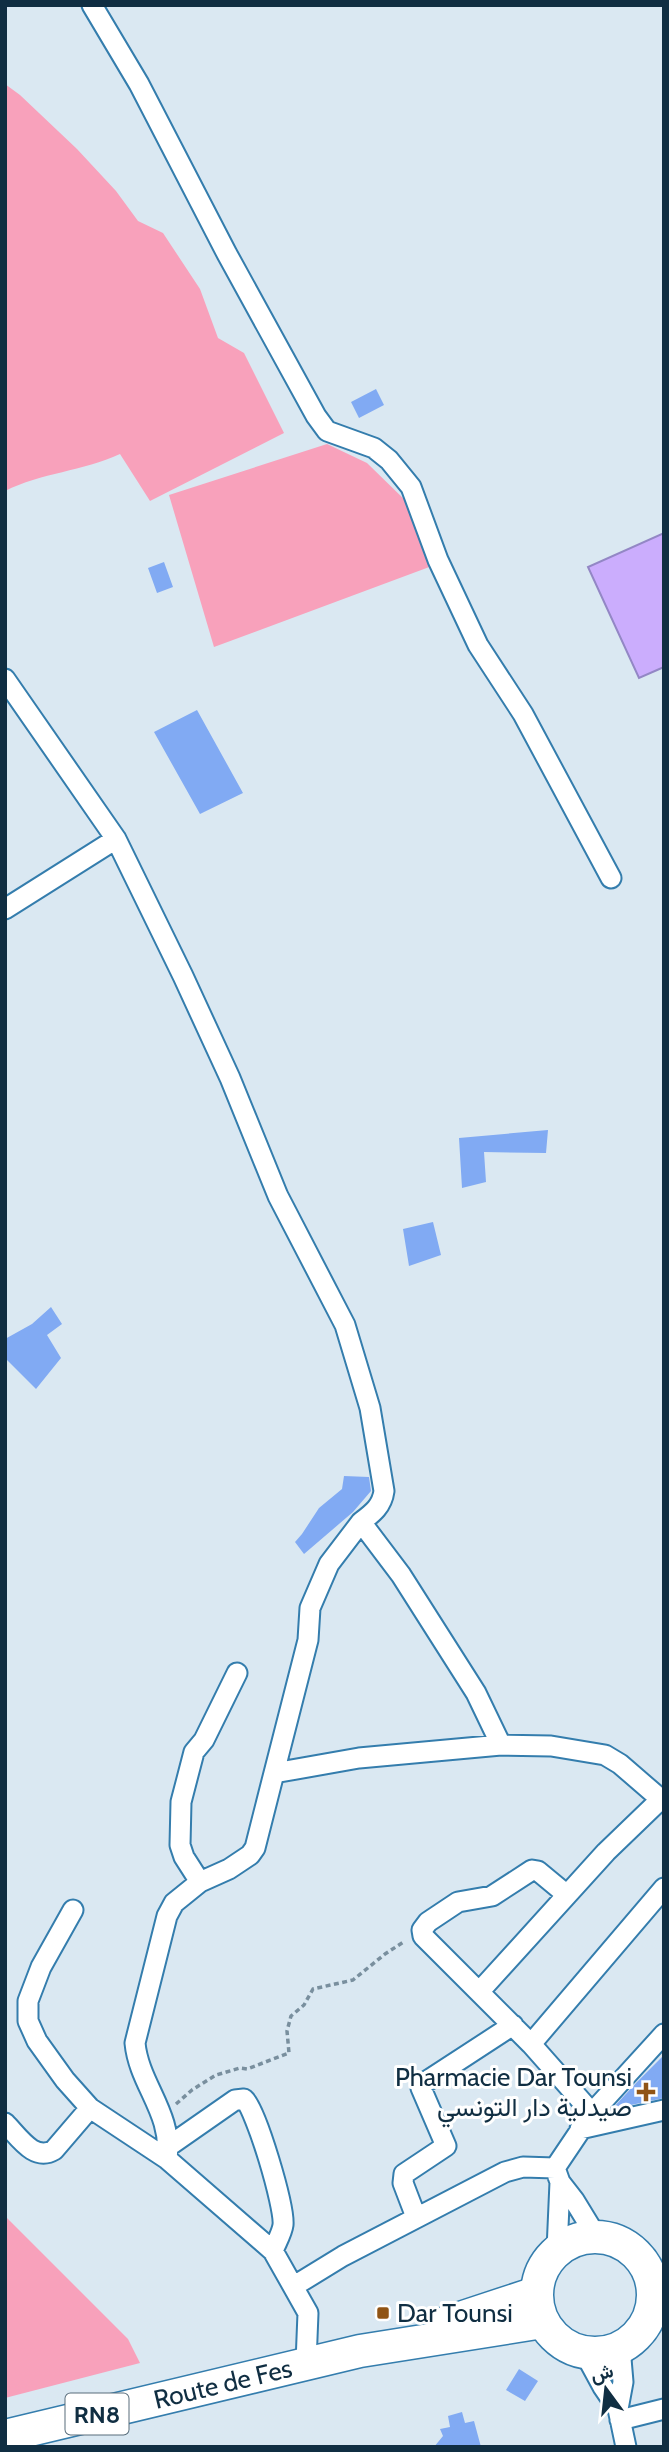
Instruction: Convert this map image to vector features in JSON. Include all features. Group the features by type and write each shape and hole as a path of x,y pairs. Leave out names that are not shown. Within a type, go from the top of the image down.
{"main road":[{"path":"596,2236 622,2243 653,2260 652,2280 659,2298 642,2329 632,2340 603,2353 573,2349 558,2340 540,2307 544,2266 558,2250 575,2240 596,2236"},
{"name":"Route de Fes","path":"5,2436 540,2307"}],"street":[{"path":"92,5 139,84 316,416 327,430 374,448 389,460 411,487 438,560 478,645 523,714 611,878"},
{"path":"5,679 116,839 230,1078 278,1196 345,1325 370,1408 384,1491 383,1500 377,1509 361,1522 329,1564 310,1608 308,1640 255,1848 243,1861 200,1882 183,1894 167,1916 135,2043 139,2063 164,2119 168,2153"},
{"path":"5,909 116,839"},
{"path":"361,1522 401,1575 476,1693 501,1745"},
{"path":"200,1882 184,1857 180,1845 181,1802 194,1752 204,1740 237,1672"},
{"path":"274,1773 359,1758 501,1745 551,1746 605,1755 620,1764 662,1801 566,1895 479,1993"},
{"path":"566,1895 538,1871 532,1870 492,1896 458,1902 428,1922 422,1930 423,1936 513,2025 592,2113"},
{"path":"531,2044 664,1888"},
{"path":"73,1910 33,1986 27,2012 37,2041 90,2109 168,2153 273,2251 308,2313 306,2364"},
{"path":"416,2217 403,2183 404,2174 446,2146 421,2088 424,2083 513,2025"},
{"path":"558,2250 557,2175 580,2129 592,2113 664,2034"},
{"path":"168,2153 235,2100 244,2099 248,2102 270,2165 283,2224 273,2251"},
{"path":"5,2123 35,2152 47,2154 54,2150 90,2109"},
{"path":"580,2129 664,2110"},
{"path":"294,2286 416,2217 505,2172 523,2168 557,2175 596,2236"},
{"path":"620,2347 623,2382 622,2427"},
{"path":"584,2352 622,2427"},
{"path":"622,2427 664,2409"},
{"path":"622,2427 664,2421"}],"path":[{"path":"166,2110 216,2075 240,2068 247,2069 289,2053 287,2031 291,2016 304,2005 313,1989 353,1980 385,1954 422,1930"}],"shaded area":[{"path":"5,84 77,149 116,191 138,221 163,233 200,289 218,338 244,353 284,433 150,501 120,454 5,491"},
{"path":"327,444 367,463 407,502 432,566 214,647 169,495"},
{"path":"664,533 664,667 639,678 588,567"},
{"path":"5,2216 128,2339 140,2363 5,2398"}],"building":[{"path":"376,389 384,405 359,418 351,402"},
{"path":"164,562 173,587 157,593 148,568"},
{"path":"197,710 243,793 200,814 154,732"},
{"path":"548,1130 546,1153 484,1152 486,1182 462,1188 459,1138"},
{"path":"433,1222 441,1255 409,1266 403,1229"},
{"path":"51,1307 62,1324 47,1335 61,1358 36,1389 5,1358 5,1339 32,1324"},
{"path":"344,1476 369,1477 371,1491 353,1512 304,1554 295,1542 319,1508 342,1489"},
{"path":"664,2055 664,2098 612,2109 637,2082"},
{"path":"519,2369 538,2381 525,2401 506,2390"},
{"path":"462,2412 465,2423 474,2421 481,2447 434,2447 443,2436 440,2429 450,2427 448,2416"}],"place":[{"name":"Pharmacie Dar Tounsi صيدلية دار التونسي","path":"646,2092"},
{"name":"Dar Tounsi","path":"383,2313"}]}
